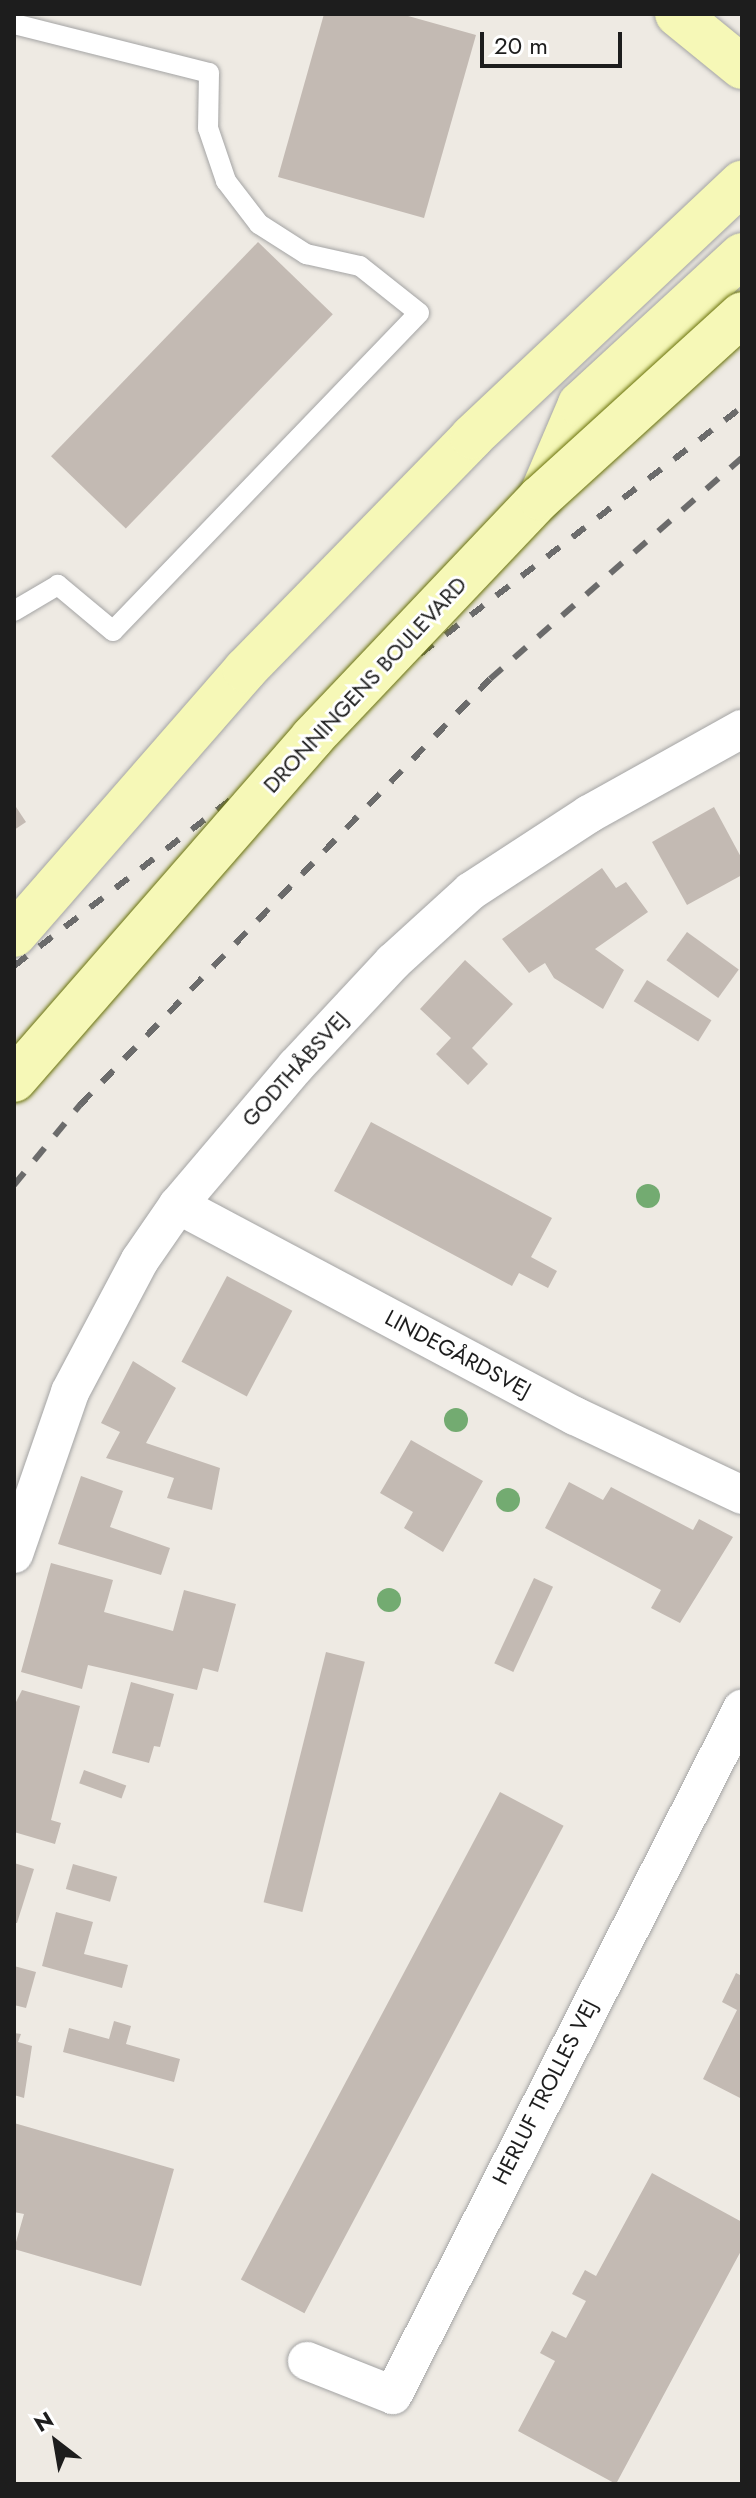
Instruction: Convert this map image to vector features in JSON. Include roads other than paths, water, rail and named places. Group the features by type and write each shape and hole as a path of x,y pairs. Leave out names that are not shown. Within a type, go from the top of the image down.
{"main road":[{"path":"677,14 742,67"},
{"path":"14,935 245,670 472,437 735,189"},
{"path":"540,498 580,404 742,255"},
{"name":"DRONNINGENS BOULEVARD","path":"14,1080 312,738 540,498 742,314"}],"street":[{"name":"GODTHÅBSVEJ","path":"14,1554 70,1392 140,1260 178,1205 393,962 471,891 589,814 742,729"},
{"name":"LINDEGÅRDSVEJ","path":"178,1205 575,1416 742,1495"},
{"name":"HERLUF TROLLES VEJ","path":"307,2361 393,2395 668,1846 742,1709"}],"lane":[{"path":"14,24 209,73 208,128 226,181 259,224 306,254 360,266 419,313 113,631 58,585 14,611"}],"railway":[{"path":"14,966 742,407"},
{"path":"14,1185 80,1105 490,679 742,458"}]}
